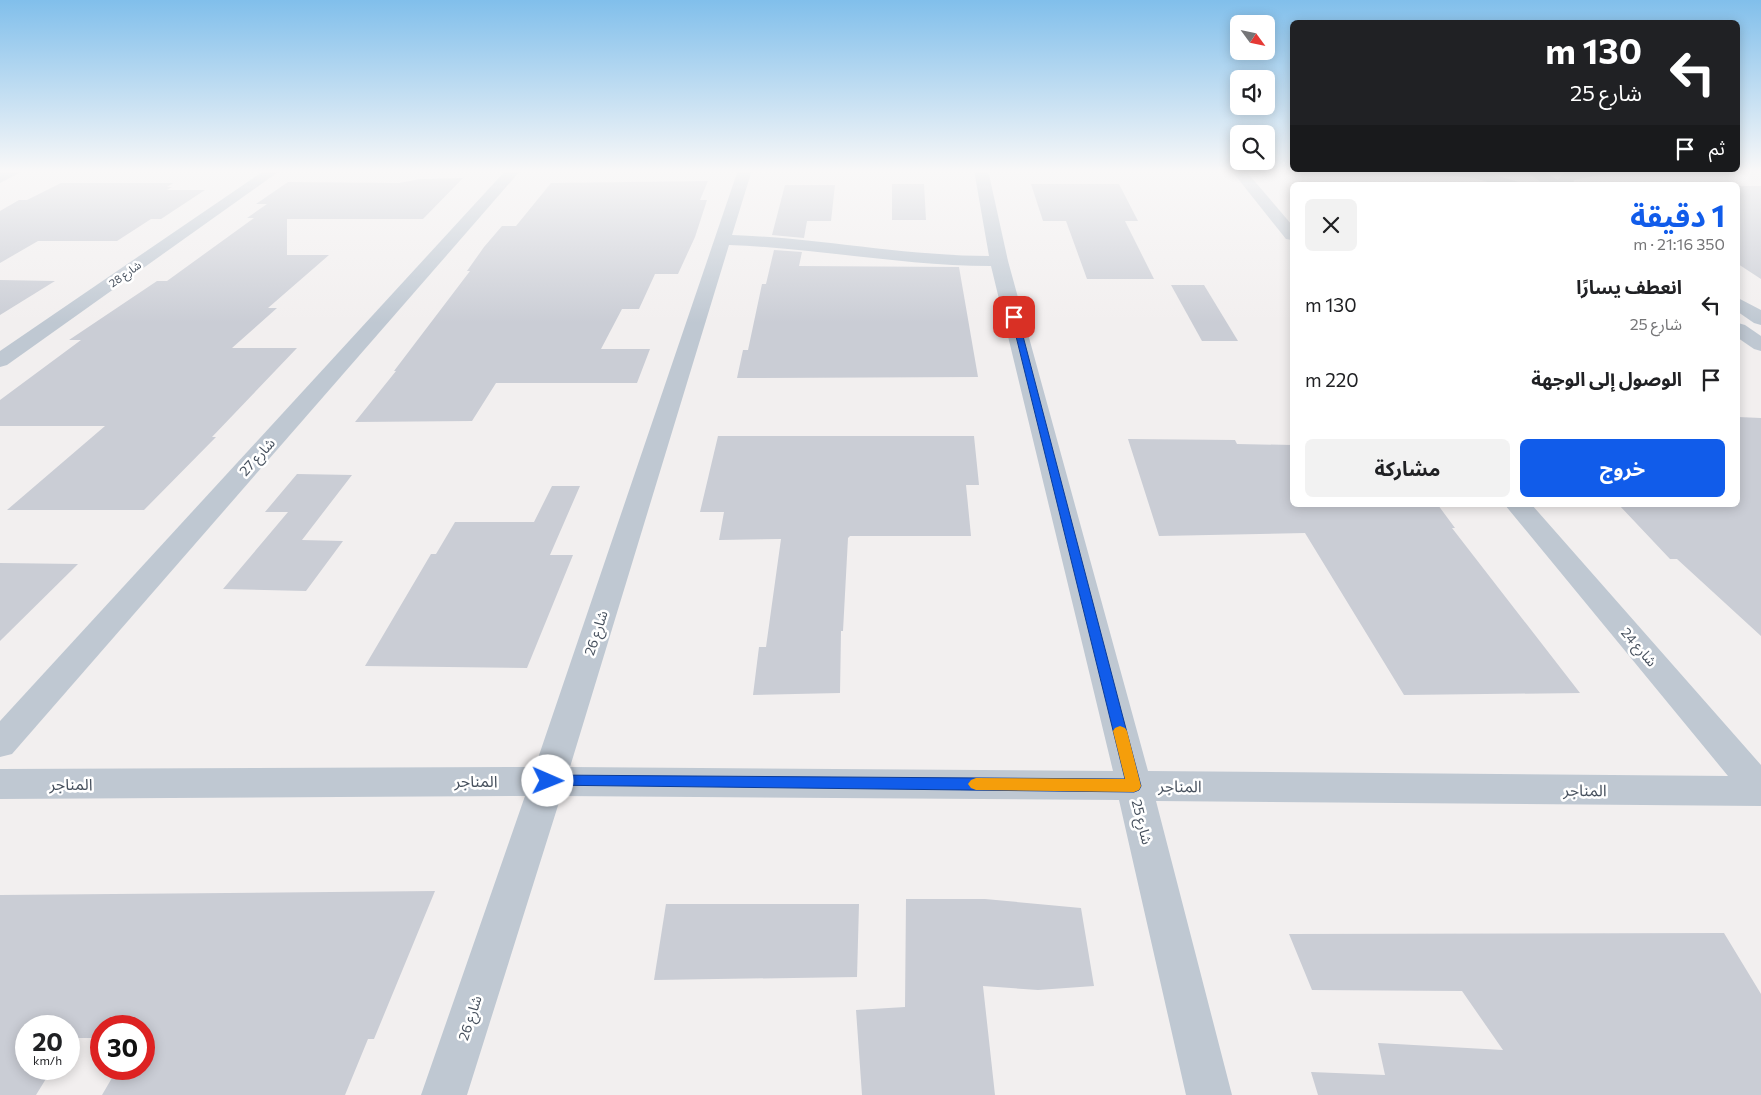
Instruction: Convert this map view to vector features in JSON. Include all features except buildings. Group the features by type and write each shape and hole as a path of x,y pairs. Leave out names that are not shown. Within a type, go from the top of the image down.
{"street":[{"name":"شارع 28","path":"0,361 201,221"},
{"name":"شارع 27","path":"0,744 468,221"},
{"name":"شارع 26","path":"444,1095 548,781 729,221"},
{"name":"شارع 25","path":"991,221 999,261 1134,786 1209,1095"},
{"path":"1280,221 1290,234"},
{"path":"723,240 759,240 934,260 999,261"},
{"path":"1740,305 1761,319"},
{"path":"1740,330 1761,345"},
{"name":"شارع 24","path":"1520,507 1761,790"},
{"name":"المناجر","path":"0,784 548,781 1761,790"}],"slow traffic":[{"path":"976,784 1134,786 1120,731"}],"route":[{"path":"548,781 1134,786 1014,317"}]}
